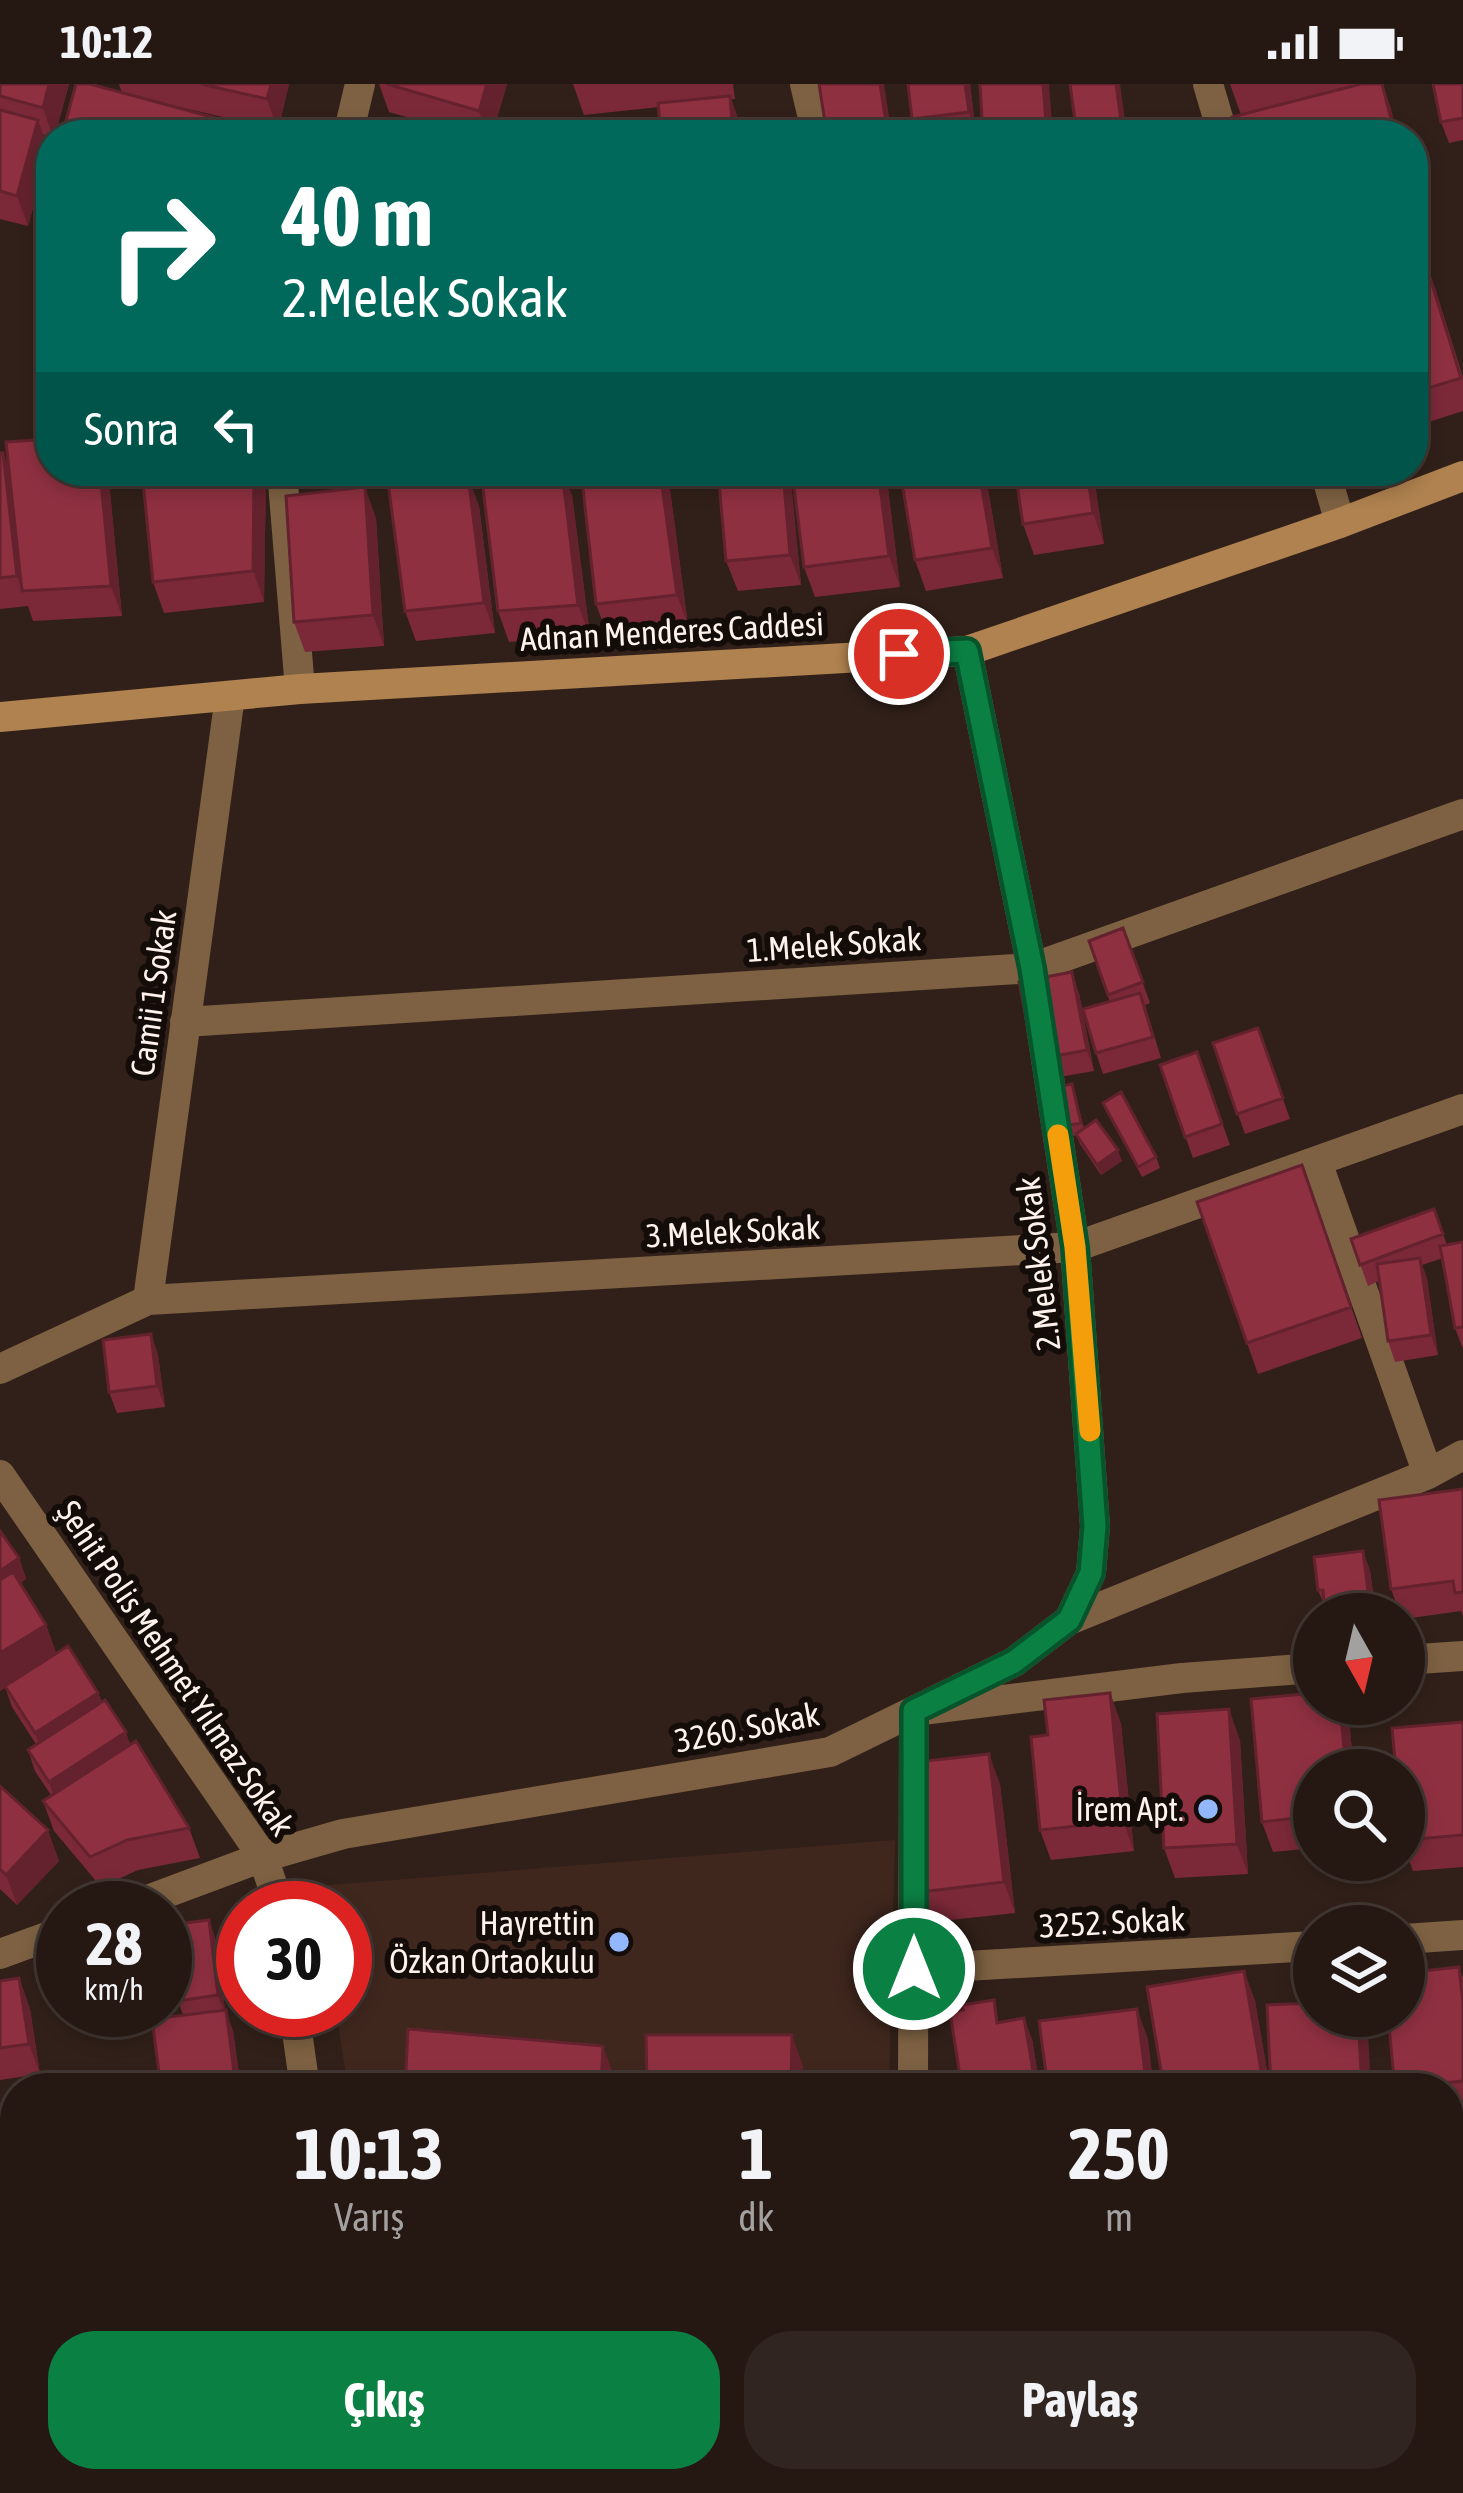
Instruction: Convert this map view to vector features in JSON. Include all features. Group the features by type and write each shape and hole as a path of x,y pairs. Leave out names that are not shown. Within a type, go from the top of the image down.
{"main road":[{"name":"Adnan Menderes Caddesi","path":"0,717 300,689 967,651 1340,524 1463,476"}],"street":[{"path":"352,120 360,84"},
{"path":"806,84 814,120"},
{"path":"1208,84 1219,120"},
{"path":"283,486 300,689"},
{"path":"1329,486 1340,524"},
{"name":"2.Melek Sokak","path":"967,651 1032,968 1075,1247 1095,1526 1091,1573 1069,1620"},
{"name":"Camii 1 Sokak","path":"148,1300 230,696"},
{"name":"1.Melek Sokak","path":"184,1022 1032,968 1463,814"},
{"name":"3.Melek Sokak","path":"0,1370 148,1300 1075,1247 1463,1109"},
{"path":"1317,1162 1428,1474"},
{"path":"913,2073 914,1711 1014,1662 1069,1620 1428,1474 1463,1455"},
{"name":"Şehit Polis Mehmet Yılmaz Sokak","path":"0,1475 263,1857 271,1881"},
{"path":"1425,1659 1463,1656"},
{"name":"3260. Sokak","path":"192,1883 343,1834 830,1752 914,1711 1182,1678 1293,1670"},
{"path":"1425,1938 1463,1935"},
{"path":"0,1954 36,1941"},
{"name":"3252. Sokak","path":"914,1969 1293,1947"},
{"path":"298,2037 303,2073"}],"shaded area":[{"name":"Hayrettin Özkan Ortaokulu","path":"895,1840 889,2073 346,2073 340,2037 372,2037 372,1882"}],"building":[{"path":"0,84 49,84 43,108 0,96"},
{"path":"76,84 90,84 223,120 66,120"},
{"path":"201,84 271,84 267,99"},
{"path":"387,84 487,84 479,111"},
{"path":"819,84 880,84 886,120 825,120"},
{"path":"908,84 965,84 969,112 912,119"},
{"path":"980,84 1043,84 1046,120 982,120"},
{"path":"1070,84 1116,84 1121,120 1075,120"},
{"path":"1361,84 1382,84 1391,120 1233,120"},
{"path":"1433,84 1463,84 1463,118 1441,122"},
{"path":"730,96 732,120 660,120 658,103"},
{"path":"0,110 38,120 17,196 0,191"},
{"path":"1428,271 1461,378 1428,388"},
{"path":"36,440 36,486 101,486 111,586 22,591 6,442"},
{"path":"0,453 17,576 0,578"},
{"path":"143,486 254,486 253,571 153,582"},
{"path":"389,486 469,486 484,603 405,611"},
{"path":"483,486 564,486 578,605 498,611"},
{"path":"583,486 662,486 677,595 596,604"},
{"path":"719,486 784,486 790,555 726,561"},
{"path":"794,486 880,486 889,556 804,567"},
{"path":"903,486 982,486 992,548 915,560"},
{"path":"1017,486 1089,486 1093,513 1023,524"},
{"path":"365,487 373,615 294,622 286,496"},
{"path":"1123,928 1143,982 1108,995 1089,941"},
{"path":"1072,972 1087,1050 1034,1060 1019,982"},
{"path":"1140,993 1153,1037 1096,1053 1083,1009"},
{"path":"1258,1028 1283,1098 1237,1114 1213,1043"},
{"path":"1197,1052 1222,1124 1185,1137 1160,1065"},
{"path":"1072,1084 1081,1123 1065,1126 1056,1087"},
{"path":"1121,1092 1156,1157 1138,1167 1103,1103"},
{"path":"1096,1120 1118,1150 1097,1165 1076,1134"},
{"path":"1302,1165 1351,1307 1247,1343 1197,1202"},
{"path":"1434,1209 1443,1234 1360,1265 1351,1239"},
{"path":"1463,1242 1463,1327 1455,1328 1440,1246"},
{"path":"1420,1258 1431,1335 1388,1341 1377,1264"},
{"path":"151,1334 157,1386 109,1392 103,1340"},
{"path":"1463,1489 1463,1592 1455,1593 1453,1581 1391,1589 1379,1500"},
{"path":"0,1531 19,1558 0,1571"},
{"path":"1363,1551 1368,1593 1318,1590 1314,1557"},
{"path":"13,1572 46,1625 0,1653 0,1580"},
{"path":"68,1646 98,1693 35,1733 5,1686"},
{"path":"1110,1693 1123,1821 1040,1830 1031,1737 1048,1735 1044,1700"},
{"path":"1293,1695 1293,1725 1342,1725 1344,1749 1293,1749 1293,1818 1262,1822 1251,1699"},
{"path":"105,1700 126,1732 49,1782 28,1750"},
{"name":"İrem Apt.","path":"1229,1709 1237,1844 1164,1848 1157,1714"},
{"path":"1463,1722 1463,1835 1425,1838 1425,1749 1394,1749 1392,1728"},
{"path":"136,1741 189,1828 127,1840 90,1857 43,1801"},
{"path":"989,1754 1004,1882 912,1893 907,1849 927,1847 917,1762"},
{"path":"0,1786 48,1830 6,1875 0,1869"},
{"path":"209,1920 216,1995 192,1999 192,1922"},
{"path":"1459,1967 1463,2073 1394,2073 1390,2037 1425,2037 1425,1971"},
{"path":"1244,1971 1261,2073 1161,2073 1147,1987"},
{"path":"19,1978 29,2044 0,2048 0,1981"},
{"path":"994,2000 997,2023 1024,2018 1033,2073 960,2073 950,2012 963,2010 962,2005"},
{"path":"1293,2004 1293,2037 1359,2037 1361,2073 1270,2073 1267,2005"},
{"path":"1137,2009 1145,2073 1046,2073 1039,2021"},
{"path":"216,2011 216,2037 229,2037 234,2073 159,2073 154,2037 192,2037 192,2014"},
{"path":"408,2029 603,2046 602,2073 406,2073"},
{"path":"646,2035 792,2035 791,2073 647,2073"}],"slow traffic":[{"path":"1058,1135 1075,1247 1090,1431"}],"place":[{"name":"İrem Apt.","path":"1208,1809"},
{"name":"Hayrettin Özkan Ortaokulu","path":"619,1942"}],"route":[{"path":"899,654 967,651 1032,968 1075,1247 1095,1526 1091,1573 1069,1620 1014,1662 914,1711 914,1969"}]}
